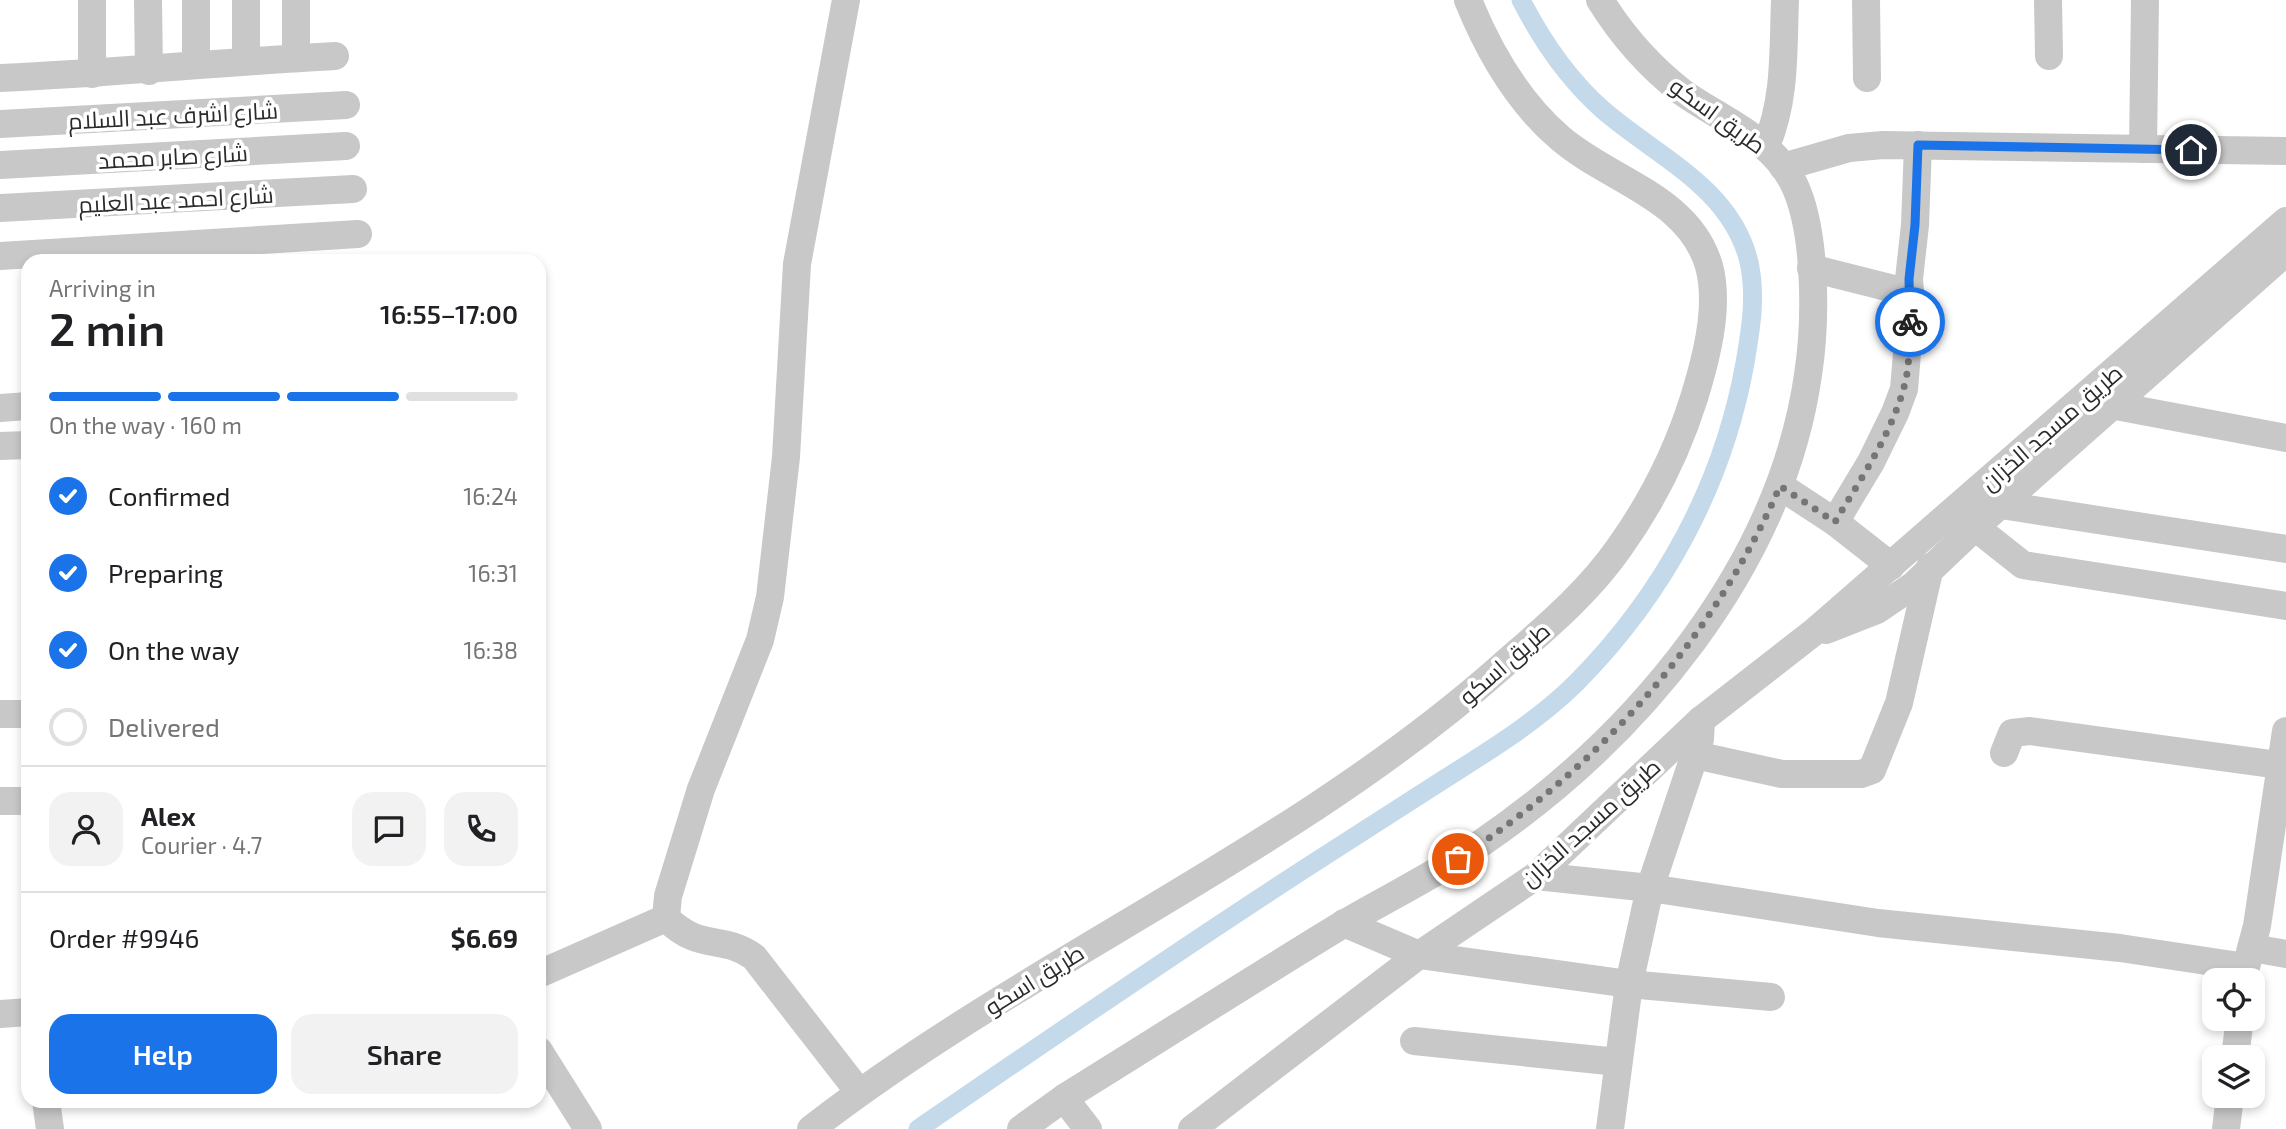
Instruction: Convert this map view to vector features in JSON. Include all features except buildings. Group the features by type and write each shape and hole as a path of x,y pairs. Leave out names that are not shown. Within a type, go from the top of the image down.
{"street":[{"path":"92,0 92,74"},
{"path":"148,0 149,71"},
{"path":"196,0 196,64"},
{"path":"246,0 246,60"},
{"path":"296,0 296,58"},
{"path":"666,918 668,896 701,789 760,640 770,597 786,457 797,264 846,0"},
{"name":"طريق اسكو","path":"811,1129 859,1092 1010,992 1314,807 1424,730 1576,600 1618,550 1654,494 1682,435 1702,372 1713,292 1710,269 1702,247 1689,227 1672,211 1643,190 1599,167 1560,138 1525,103 1497,62 1468,0"},
{"name":"طريق اسكو","path":"1021,1129 1064,1098 1345,923 1436,874 1523,814 1602,744 1638,706 1703,624 1759,534 1780,486 1804,401 1812,323 1811,268 1801,201 1775,157 1678,89 1625,35 1600,0"},
{"path":"1784,0 1781,97 1776,124 1775,157 1849,148 1918,145 2286,151"},
{"path":"1866,0 1867,78"},
{"path":"2048,0 2049,56"},
{"path":"2143,149 2145,0"},
{"path":"0,78 149,71 196,64 335,56"},
{"name":"شارع اشرف عبد السلام","path":"0,124 346,105"},
{"path":"1835,522 1871,462 1904,388 1908,358 1918,145"},
{"name":"شارع صابر محمد","path":"0,165 346,146"},
{"name":"شارع احمد عبد العليم","path":"0,208 353,189"},
{"path":"107,204 109,254"},
{"name":"طريق مسجد الخزان","path":"1210,1124 1419,955 1536,876 1701,720 1814,632 2286,221"},
{"path":"132,254 359,234"},
{"name":"طريق مسجد الخزان","path":"1814,632 1857,620 1914,585 1975,527 2286,252"},
{"path":"0,256 21,256"},
{"path":"1811,268 1910,293"},
{"path":"2083,400 2286,438"},
{"path":"0,408 21,406"},
{"path":"0,446 21,445"},
{"path":"1780,486 1835,522 1891,566"},
{"path":"2001,505 2286,549"},
{"path":"1695,755 1782,774 1861,774 1872,770 1899,702 1940,524"},
{"path":"1975,527 2024,565 2286,606"},
{"path":"0,713 21,713"},
{"path":"1611,1129 1629,984 1650,888 1700,739 1701,720"},
{"path":"2004,753 2012,733 2030,731 2279,765"},
{"path":"2248,965 2286,731"},
{"path":"0,801 21,801"},
{"path":"1536,876 1650,888 1878,923 2120,948 2248,965 2286,954"},
{"path":"546,971 666,918"},
{"path":"666,918 684,934 696,940 731,946 754,957 859,1092"},
{"path":"1345,923 1419,955 1629,984 1771,997"},
{"path":"0,1014 21,1012"},
{"path":"1414,1041 1618,1062"},
{"path":"546,1062 588,1129"},
{"path":"1064,1098 1088,1129"},
{"path":"47,1108 50,1129"},
{"path":"2226,1129 2229,1108"}],"waterway":[{"path":"918,1129 1210,930 1531,721 1577,682 1608,648 1663,575 1685,535 1722,452 1735,408 1745,363 1752,310 1748,258 1738,233 1724,211 1707,192 1688,174 1603,110 1579,86 1547,45 1521,0"}],"way so far":[{"path":"1458,859 1523,814 1602,744 1638,706 1703,624 1759,534 1780,486 1835,522 1871,462 1895,413 1907,373 1910,322"}],"route":[{"path":"1910,322 1909,279 1915,225 1918,145 2191,150"}]}
